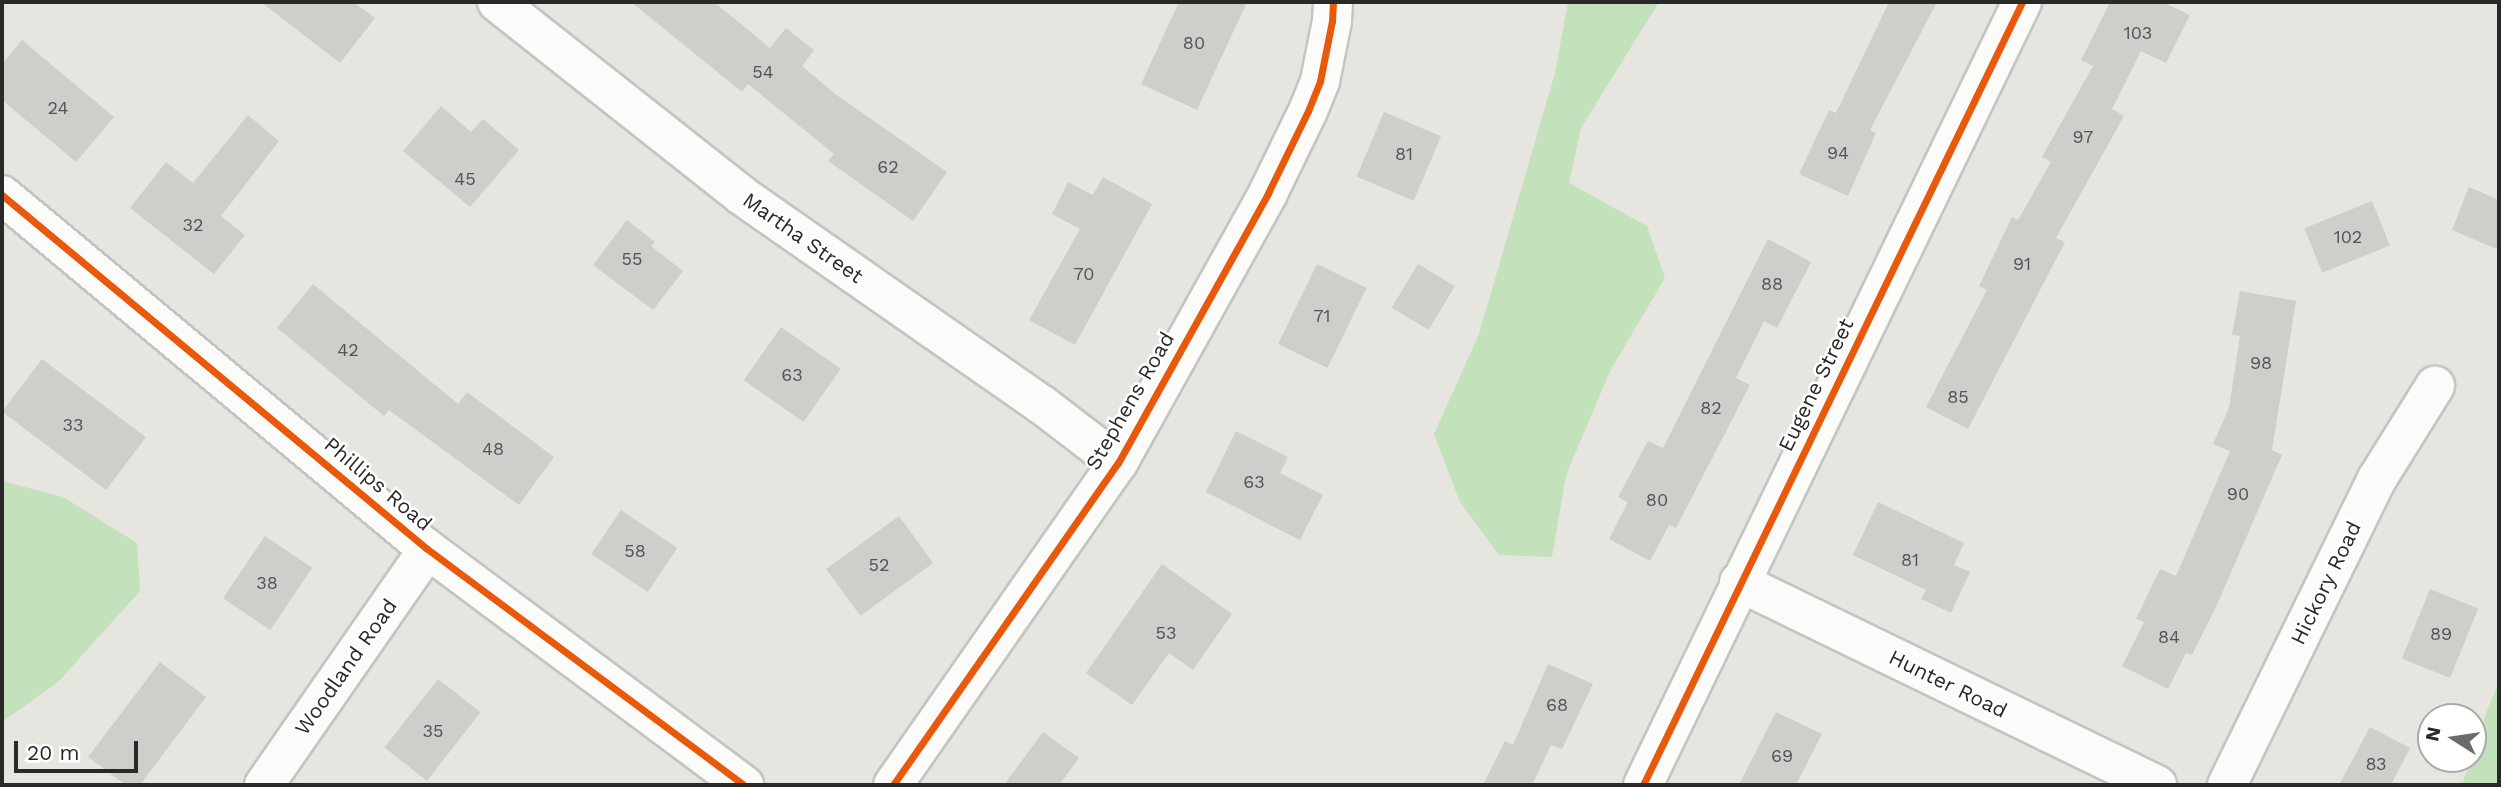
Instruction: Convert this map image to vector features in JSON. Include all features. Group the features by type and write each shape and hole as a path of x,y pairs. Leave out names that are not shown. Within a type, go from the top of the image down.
{"street":[{"name":"Martha Street","path":"497,2 741,195 1041,404 1118,463"},
{"name":"Stephens Road","path":"893,785 1118,463 1268,193 1308,111 1320,81 1333,2"},
{"name":"Eugene Street","path":"1643,785 2022,2"},
{"name":"Phillips Road","path":"2,195 428,549 744,785"},
{"name":"Hickory Road","path":"2227,785 2377,479 2435,387"},
{"name":"Woodland Road","path":"264,785 428,549"},
{"name":"Hunter Road","path":"1739,582 2157,785"}],"green space":[{"path":"1568,2 1659,2 1581,128 1569,183 1647,226 1665,278 1610,371 1566,475 1552,557 1499,555 1460,502 1434,434 1479,334 1555,73"},
{"path":"2,481 63,497 137,543 140,591 58,682 2,722"},
{"path":"2499,682 2499,785 2462,785 2466,773 2487,773 2488,708"}],"building":[{"path":"261,2 353,2 375,18 340,63"},
{"path":"631,2 714,2 770,48 786,28 814,50 802,66 838,96 947,172 913,221 828,161 834,154 748,84 742,92"},
{"path":"1179,2 1247,2 1197,110 1141,84"},
{"path":"1889,2 1937,2 1870,130 1876,133 1848,196 1799,174 1829,110 1836,113"},
{"path":"2110,2 2163,2 2190,15 2166,63 2141,51 2112,109 2124,116 2056,238 2065,242 1968,429 1926,407 1987,290 1979,286 2012,217 2018,220 2051,162 2042,157 2093,66 2081,60"},
{"path":"22,40 114,117 76,162 2,100 2,64"},
{"path":"441,106 471,132 483,119 519,150 470,207 403,151"},
{"path":"1384,112 1441,136 1414,201 1357,176"},
{"path":"248,115 279,141 221,216 245,235 214,274 130,208 166,162 193,183"},
{"path":"1103,177 1152,204 1075,345 1029,320 1080,229 1052,214 1068,182 1093,195"},
{"path":"2469,187 2499,200 2499,250 2452,230"},
{"path":"2372,201 2390,246 2322,273 2304,228"},
{"path":"627,220 655,242 651,246 683,271 653,310 593,265"},
{"path":"1768,239 1811,262 1777,328 1764,321 1736,378 1750,385 1676,528 1669,525 1650,561 1609,539 1628,502 1618,497 1648,441 1663,448"},
{"path":"1317,264 1366,288 1327,368 1278,344"},
{"path":"1418,264 1455,286 1429,330 1392,308"},
{"path":"313,284 458,404 467,392 554,457 519,505 389,410 384,416 277,328"},
{"path":"2240,291 2296,301 2272,450 2282,455 2216,607 2192,655 2186,653 2168,689 2122,666 2144,622 2136,619 2160,569 2176,576 2230,451 2213,444 2229,408 2240,336 2232,335"},
{"path":"781,327 841,369 804,422 744,380"},
{"path":"42,359 146,437 106,490 2,412"},
{"path":"1236,431 1288,457 1280,473 1323,495 1300,540 1206,492"},
{"path":"1878,502 1964,543 1954,565 1970,572 1951,613 1921,599 1926,590 1853,555"},
{"path":"621,510 677,548 648,592 591,554"},
{"path":"899,516 933,563 860,616 826,569"},
{"path":"265,536 312,568 270,630 223,598"},
{"path":"1162,564 1232,614 1193,670 1169,653 1132,705 1086,673"},
{"path":"2430,589 2478,608 2450,678 2402,659"},
{"path":"160,662 206,697 140,785 126,785 88,757"},
{"path":"1548,664 1593,684 1562,749 1551,745 1532,785 1483,785 1505,741 1513,745"},
{"path":"438,679 481,712 427,781 384,748"},
{"path":"1776,712 1822,734 1796,785 1739,785"},
{"path":"2370,727 2410,748 2391,785 2339,785"},
{"path":"1043,732 1079,758 1059,785 1004,785"}],"cycle path":[{"path":"893,785 1118,463 1268,193 1308,111 1320,81 1333,2"},
{"path":"1643,785 2022,2"},
{"path":"2,195 426,548 744,785"}]}
